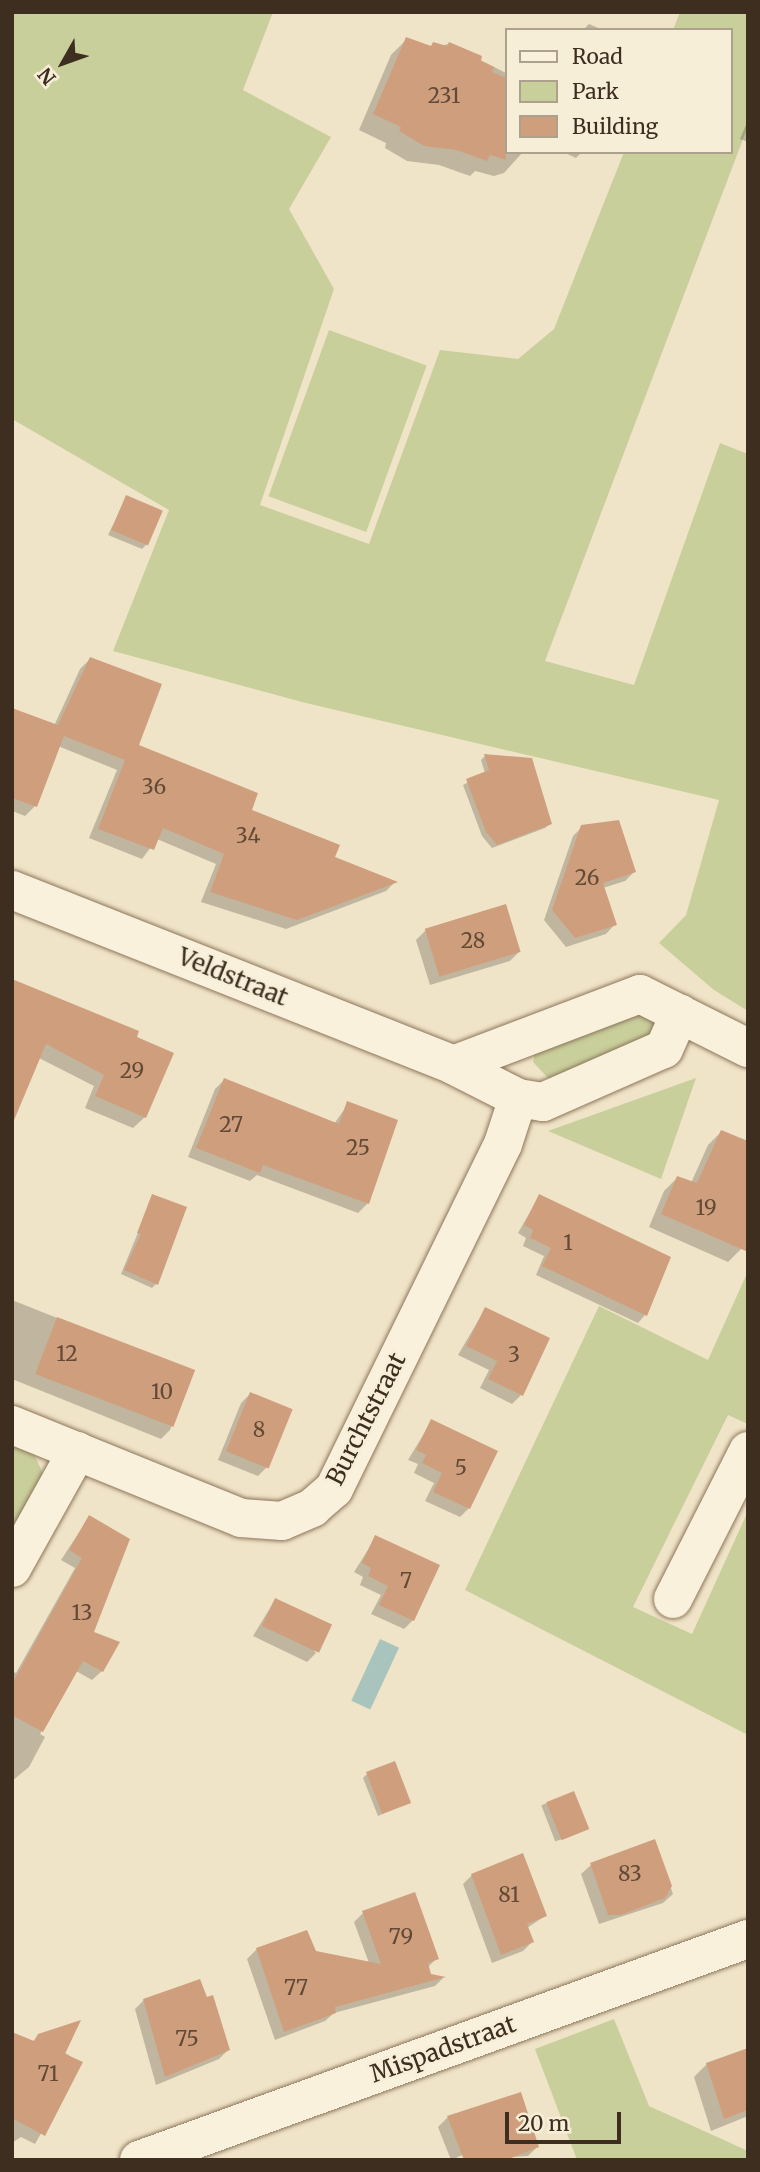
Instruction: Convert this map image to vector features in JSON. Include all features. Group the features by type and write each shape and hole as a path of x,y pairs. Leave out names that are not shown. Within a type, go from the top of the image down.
{"street":[{"name":"Veldstraat","path":"12,890 453,1065 518,1098 543,1102 664,1049 680,1013"},
{"path":"453,1065 640,994 748,1048"},
{"name":"Burchtstraat","path":"12,1425 241,1518 282,1521 312,1508 334,1489 503,1144 518,1098"},
{"path":"12,1568 77,1451"},
{"path":"673,1599 748,1451"},
{"name":"Mispadstraat","path":"139,2160 748,1939"}],"green space":[{"path":"12,12 273,12 243,90 331,137 289,209 334,289 260,505 369,544 440,350 518,359 554,329 623,154 732,154 732,28 674,28 680,12 748,12 748,126 545,661 634,685 720,443 748,454 748,1011 714,990 659,943 686,915 719,800 306,703 113,651 169,510 12,419"},
{"path":"329,330 427,366 366,532 268,496"},
{"path":"635,1009 651,1015 655,1026 652,1036 549,1079 533,1062 536,1049"},
{"path":"696,1078 661,1179 548,1131"},
{"path":"748,1271 748,1424 728,1415 633,1607 692,1634 748,1511 748,1735 465,1590 599,1306 708,1360"},
{"path":"12,1440 34,1454 45,1478 12,1546"},
{"path":"614,2019 649,2106 748,2151 748,2160 577,2160 535,2049"}],"water":[{"path":"380,1639 399,1648 370,1710 351,1701"}],"building":[{"path":"406,37 431,46 433,42 447,46 449,42 482,56 481,61 494,67 492,72 504,77 506,160 490,155 487,161 456,150 424,146 399,131 401,127 373,114"},
{"path":"126,495 163,511 148,546 111,530"},
{"path":"90,657 162,684 139,745 258,793 252,810 340,845 335,857 398,882 297,920 210,892 224,854 163,828 154,850 98,829 125,760 64,736 37,807 12,798 12,708 58,725"},
{"path":"484,754 532,758 552,824 497,845 486,832 466,779 489,770"},
{"path":"619,820 636,872 603,883 617,925 575,938 552,910 581,825"},
{"path":"506,904 521,952 439,977 425,929"},
{"path":"12,979 139,1031 137,1037 174,1053 146,1118 95,1096 104,1075 46,1044 12,1125"},
{"path":"224,1078 339,1124 347,1101 398,1120 369,1204 263,1165 260,1173 196,1148"},
{"path":"721,1130 748,1141 748,1252 661,1214 677,1176 697,1183"},
{"path":"152,1194 187,1207 158,1285 124,1270 141,1234 137,1233"},
{"path":"539,1194 671,1257 647,1316 542,1266 551,1248 530,1238 533,1230 524,1225"},
{"path":"485,1307 550,1338 523,1396 488,1379 497,1361 466,1346"},
{"path":"57,1317 195,1370 173,1427 35,1374"},
{"path":"250,1392 293,1409 269,1469 226,1451"},
{"path":"431,1419 498,1451 470,1509 433,1492 442,1473 422,1463 426,1455 416,1450"},
{"path":"89,1515 130,1539 94,1632 120,1642 103,1672 83,1661 43,1732 12,1715 12,1684 82,1558 69,1550"},
{"path":"375,1535 440,1565 414,1621 379,1605 388,1586 368,1576 371,1568 362,1563"},
{"path":"275,1598 332,1625 319,1653 262,1626"},
{"path":"395,1761 411,1803 382,1814 366,1772"},
{"path":"574,1791 589,1829 562,1840 546,1802"},
{"path":"655,1839 672,1886 665,1898 621,1915 608,1915 590,1863"},
{"path":"523,1853 547,1916 527,1924 534,1942 501,1955 471,1874"},
{"path":"415,1892 439,1959 428,1963 431,1974 446,1977 335,2007 336,2013 284,2032 256,1948 307,1930 316,1951 381,1964 362,1911"},
{"path":"200,1979 207,1997 213,1995 230,2050 165,2077 143,1999"},
{"path":"81,2020 65,2054 83,2062 45,2136 12,2118 12,2032 34,2041 38,2034"},
{"path":"748,2048 748,2110 724,2119 706,2063"},
{"path":"521,2092 539,2147 506,2160 464,2160 447,2116"}]}
